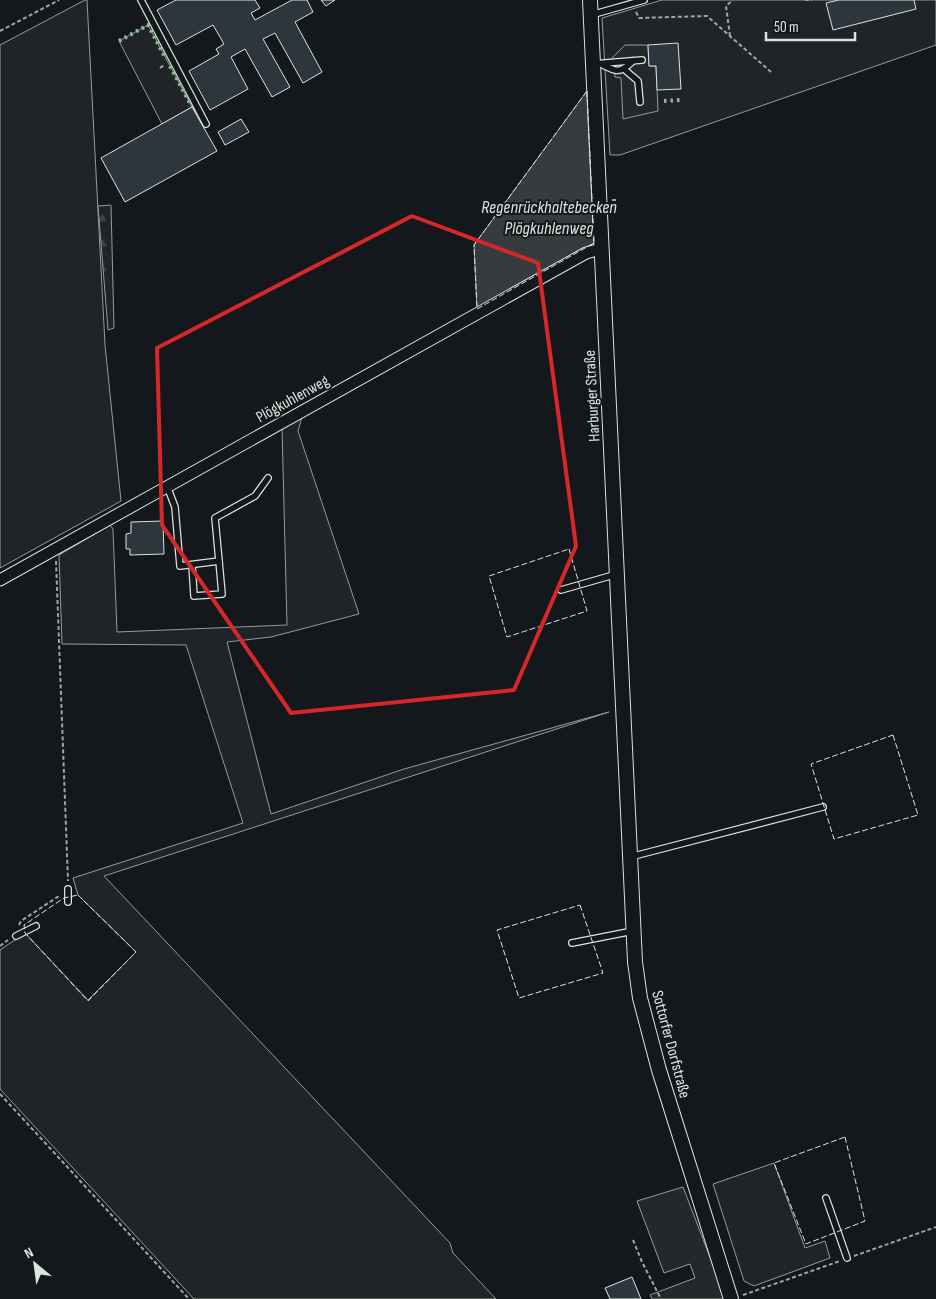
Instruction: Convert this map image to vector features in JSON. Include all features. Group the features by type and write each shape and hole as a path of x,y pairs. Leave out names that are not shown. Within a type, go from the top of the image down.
{"street":[{"name":"Harburger Straße","path":"590,0 590,15 597,64 601,249 627,790"},
{"name":"Plögkuhlenweg","path":"0,580 586,253 601,249"},
{"name":"Sottorfer Dorfstraße","path":"627,790 633,931 640,998 649,1034 737,1298"}],"lane":[{"path":"590,15 644,0"},
{"path":"139,1 206,124"},
{"path":"597,64 642,60"},
{"path":"597,64 614,71 625,70 634,61"},
{"path":"625,70 638,81 640,102"},
{"path":"192,565 194,596 222,594 215,518 255,496 268,478"},
{"path":"167,486 174,507 180,566 219,561"},
{"path":"561,590 617,574"},
{"path":"630,857 823,807"},
{"path":"68,889 68,902"},
{"path":"16,936 36,926"},
{"path":"572,943 633,931"},
{"path":"826,1198 847,1258"}],"path":[{"path":"0,31 59,0"},
{"path":"730,36 726,6 733,0"},
{"path":"805,0 812,0"},
{"path":"631,4 639,18 707,16 771,72"},
{"path":"0,946 16,936 21,921 68,889 56,549"},
{"path":"0,1094 189,1299"},
{"path":"737,1298 936,1227"},
{"path":"633,1240 642,1262 662,1299"}],"highlighted area":[{"path":"412,216 538,263 576,546 514,690 291,713 162,525 157,348"}],"green space":[{"path":"87,0 105,345 121,501 0,568 0,45"},
{"path":"662,0 936,0 936,45 620,155 610,155 602,18"},
{"path":"148,25 192,107 162,124 119,41"},
{"path":"111,205 114,328 108,330 98,206"},
{"path":"302,417 298,431 359,614 271,637 227,642 271,814 404,769 609,712 104,876 450,1243 453,1253 496,1299 194,1299 0,1089 0,950 25,933 88,1000 136,952 78,895 73,878 243,823 186,645 62,644 59,555 110,525 113,529 117,632 287,625 282,428"},
{"path":"774,1163 805,1248 825,1241 830,1258 754,1286 744,1281 713,1184"}],"shaded area":[{"path":"625,45 648,45 649,66 656,66 658,111 623,119 621,78 615,77 612,58"},
{"path":"683,1187 726,1299 652,1299 650,1295 695,1278 690,1264 664,1273 637,1201"}],"water":[{"name":"Regenrückhaltebecken Plögkuhlenweg","path":"587,91 594,243 477,309 474,245"}],"building":[{"path":"176,0 255,0 260,8 251,13 255,20 292,0 307,0 313,12 295,22 322,72 303,83 275,33 263,39 290,87 272,97 245,49 231,57 248,89 210,110 189,71 219,54 216,49 224,44 213,25 176,45 157,10"},
{"path":"321,0 335,0 326,6"},
{"path":"839,0 914,0 916,9 833,30 826,3"},
{"path":"678,43 681,89 657,90 656,66 649,66 648,45"},
{"path":"192,107 217,151 125,202 101,158"},
{"path":"241,119 249,132 225,145 218,132"},
{"path":"163,521 164,554 130,555 130,549 126,549 126,534 131,533 131,522"},
{"path":"632,1277 641,1299 610,1299 605,1288"}],"hedge":[{"path":"119,41 148,25 166,59"},
{"path":"170,66 192,107"},
{"path":"664,101 680,100"}],"fence":[{"path":"587,91 594,243 477,309 474,245 587,91"},
{"path":"569,549 587,611 507,637 489,576 569,549"},
{"path":"893,735 918,815 834,839 811,764 893,735"},
{"path":"78,895 136,952 88,1001 25,933 24,925 64,898 78,895"},
{"path":"580,905 603,973 519,998 497,930 580,905"},
{"path":"845,1137 865,1221 806,1244 774,1163 845,1137"}]}
